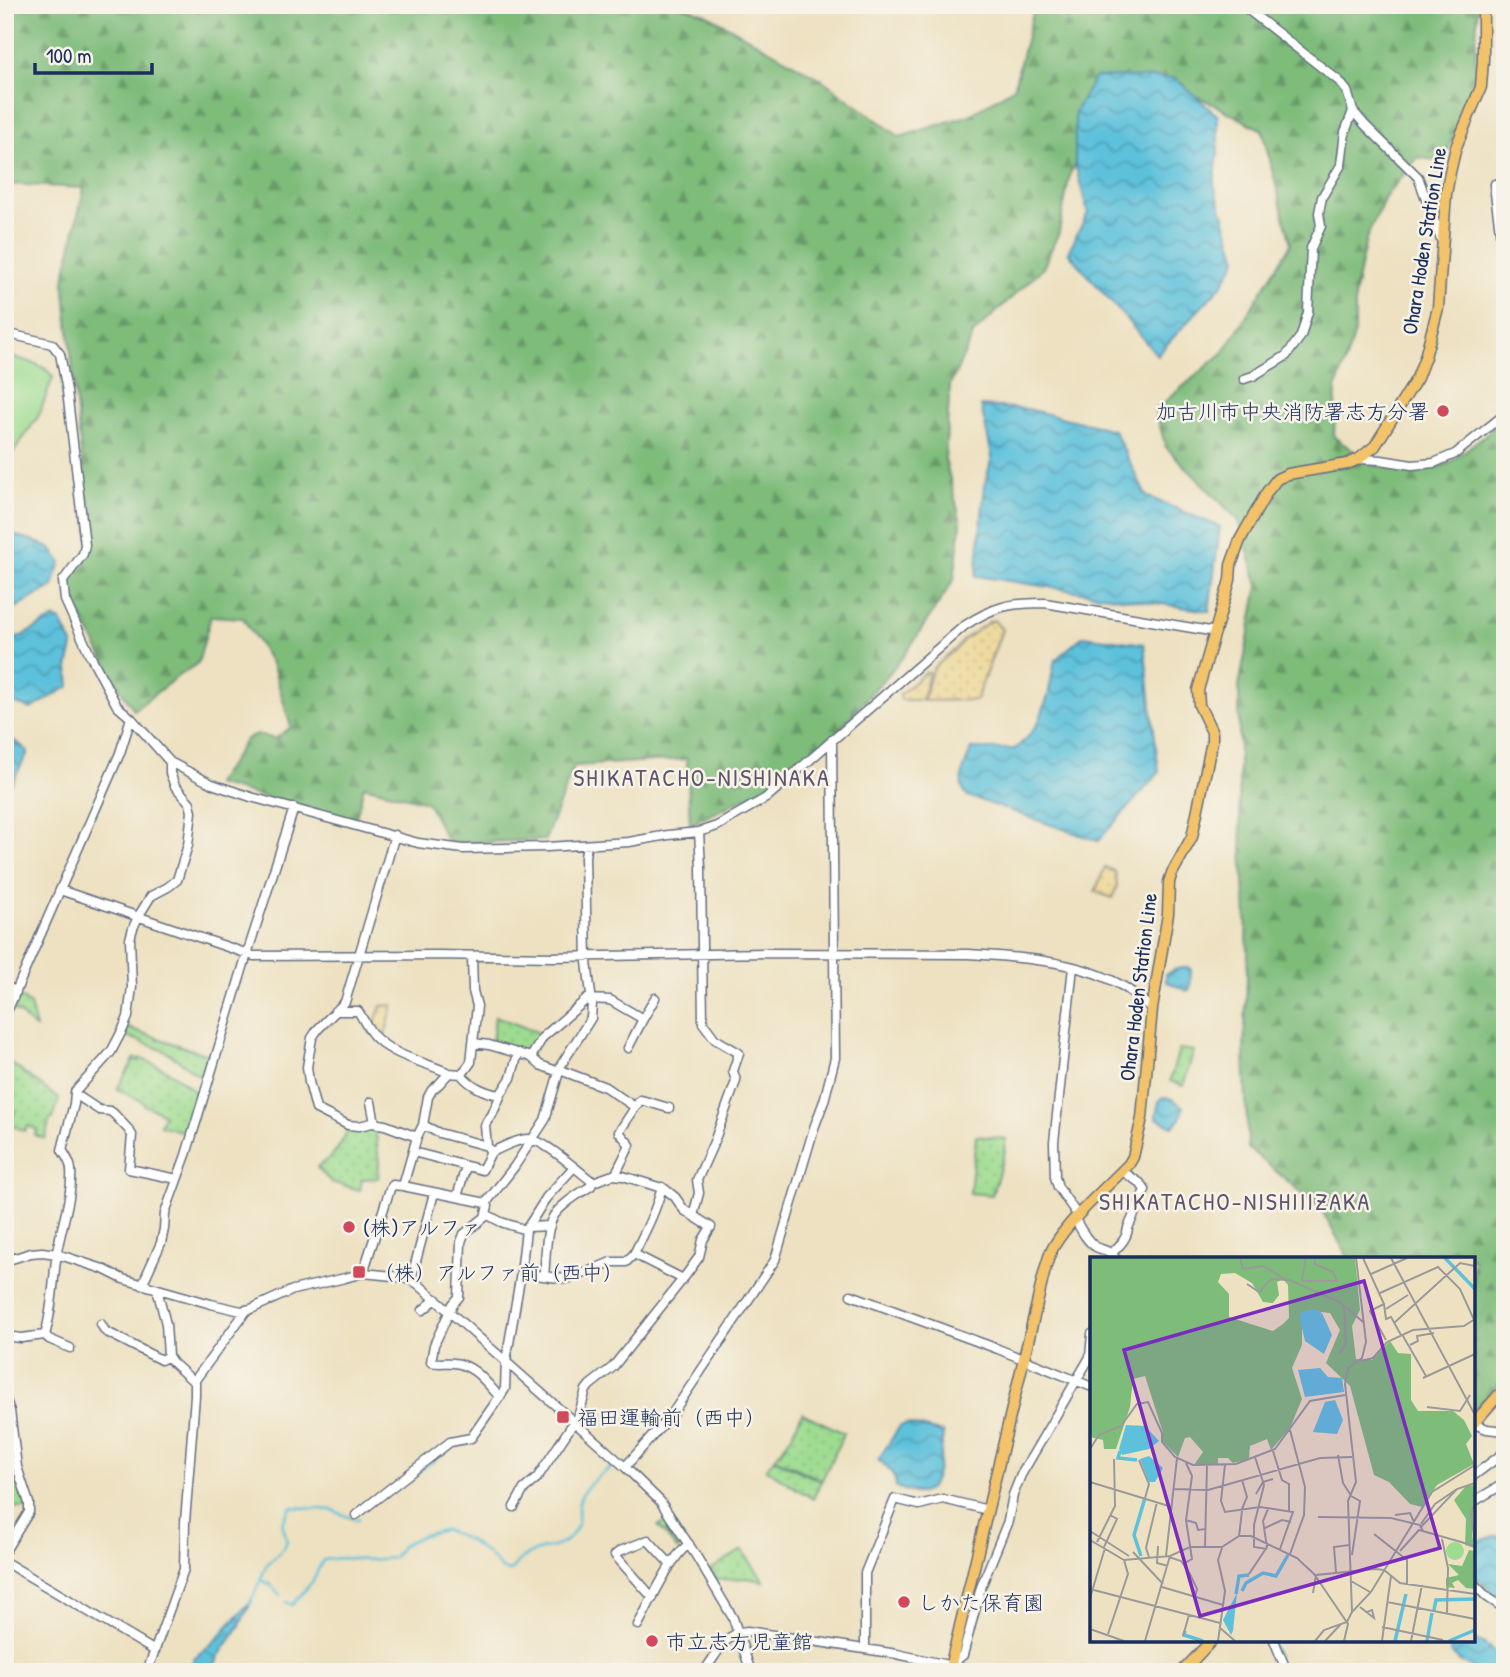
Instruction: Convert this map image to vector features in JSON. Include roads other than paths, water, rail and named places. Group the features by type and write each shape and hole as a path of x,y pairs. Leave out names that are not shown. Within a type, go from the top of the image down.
{"main road":[{"name":"Ohara Hoden Station Line","path":"950,1667 1051,1253 1058,1240 1133,1157 1142,1118 1152,1009 1168,914 1169,882 1192,837 1212,741 1212,732 1199,705 1198,690 1230,580 1231,565 1240,540 1267,492 1278,479 1288,474 1348,464 1359,459 1375,446 1416,378 1438,308 1446,194 1456,147 1481,87 1483,5"},
{"path":"1475,1423 1505,1388"},
{"path":"1182,1672 1210,1642"}],"street":[{"path":"1242,5 1347,90 1353,111 1418,177 1443,245"},
{"path":"1244,379 1286,356 1301,336 1309,303 1311,248 1321,226 1319,213 1322,197 1341,165 1345,132 1353,111"},
{"path":"1505,182 1495,184 1495,193 1505,270"},
{"path":"5,333 52,344 60,354 71,419 85,545 83,554 63,581 65,600 117,706 170,762 212,784 418,842 463,849 587,845 699,832 717,826 766,798 964,626 997,607 1045,603 1216,632"},
{"path":"1359,459 1412,465 1434,463 1455,454 1505,414"},
{"path":"5,1016 120,753 131,718"},
{"path":"625,1467 672,1414 775,1260 824,1101 835,1058 832,740"},
{"path":"45,1335 69,1192 71,1170 62,1150 75,1092 111,1052 124,1029 132,988 131,939 138,917 152,896 177,880 188,845 192,811 190,803 175,786 170,773 170,762"},
{"path":"142,1285 161,1243 165,1213 186,1156 294,808"},
{"path":"693,1216 699,1193 697,1180 736,1081 733,1071 739,1053 715,1038 703,1023 699,832"},
{"path":"395,835 345,1002 318,1028 312,1038 307,1067 316,1110 348,1125 386,1125 417,1136"},
{"path":"486,1203 545,1120 565,1058 591,1018 587,956 587,845"},
{"path":"60,890 254,956 552,957 834,953 997,956 1091,972 1120,984 1152,1009"},
{"path":"461,1074 471,1062 477,1006 473,991 472,956"},
{"path":"1073,967 1054,1142 1055,1177 1089,1241 1114,1256 1128,1233 1145,1190 1140,1183 1122,1171"},
{"path":"5,985 16,992"},
{"path":"628,1048 655,998"},
{"path":"531,1057 543,1037 587,999 610,1000 643,1019"},
{"path":"335,1011 358,1011 382,1044 449,1073 461,1074 466,1081 478,1088 500,1095"},
{"path":"473,1043 531,1057 540,1065 606,1087 635,1107"},
{"path":"413,1152 482,1170 489,1149 485,1126 511,1078 519,1053"},
{"path":"403,1186 417,1136 423,1125 428,1097 449,1073"},
{"path":"75,1094 99,1110 110,1111 128,1129 132,1135 129,1169 177,1179"},
{"path":"616,1175 631,1145 619,1132 640,1100 669,1108"},
{"path":"371,1102 375,1124"},
{"path":"423,1125 489,1149 532,1139 558,1154 593,1182"},
{"path":"457,1197 466,1166"},
{"path":"356,1515 450,1442 471,1438 500,1397 505,1389 506,1361 527,1229 546,1198 573,1168"},
{"path":"514,1507 524,1489 537,1478 575,1423 586,1390 613,1367 683,1279 699,1257 703,1240 711,1227 684,1210 675,1197 662,1187 616,1175 593,1182 554,1216 550,1226 544,1276"},
{"path":"362,1273 393,1185 486,1203"},
{"path":"521,1273 566,1279 611,1262 626,1262 634,1254 657,1208 662,1187"},
{"path":"411,1280 434,1193"},
{"path":"486,1203 488,1206 485,1217 464,1234 461,1242 459,1297 434,1345 431,1362 456,1363 469,1367 500,1397"},
{"path":"486,1214 501,1222 527,1229 550,1226"},
{"path":"5,1261 31,1253 57,1254 142,1285 246,1311"},
{"path":"634,1254 683,1279"},
{"path":"147,1672 184,1569 195,1380 246,1311 293,1290 362,1273 411,1280 428,1291 660,1501 733,1618 751,1672"},
{"path":"157,1289 166,1324 168,1356 195,1380"},
{"path":"850,1295 1090,1386"},
{"path":"423,1310 436,1299"},
{"path":"101,1324 105,1331 161,1360 168,1356"},
{"path":"5,1336 21,1338 45,1335"},
{"path":"45,1335 70,1348"},
{"path":"950,1667 963,1655 981,1587 1008,1521 1013,1495 1021,1475 1090,1357"},
{"path":"5,1397 10,1411 17,1466 29,1503 29,1512 5,1551"},
{"path":"1475,1424 1488,1429 1505,1429"},
{"path":"1475,1474 1505,1452"},
{"path":"1475,1501 1505,1483"},
{"path":"865,1649 865,1573 895,1499 919,1505 943,1499 988,1510"},
{"path":"653,1598 615,1555 648,1540 671,1565"},
{"path":"638,1625 671,1565 689,1544"},
{"path":"5,1562 155,1651"},
{"path":"1475,1585 1505,1609"},
{"path":"706,1672 729,1637 747,1631 865,1649 980,1672"},
{"path":"1275,1642 1287,1672"}],"water":[{"path":"1501,5 1505,5 1505,51 1498,36"},
{"path":"1095,77 1175,78 1218,116 1218,153 1214,185 1237,259 1222,285 1157,355 1068,252 1088,213 1075,164 1075,112"},
{"path":"981,406 1027,409 1114,430 1146,496 1220,527 1209,611 976,576 985,485 992,456"},
{"path":"5,522 16,536 51,549 61,562 53,586 5,614"},
{"path":"55,618 61,621 73,646 68,668 70,686 31,709 13,703 6,694 5,642"},
{"path":"1083,636 1144,644 1159,773 1098,841 967,796 962,785 971,749 1015,749 1027,738 1039,721 1048,696 1055,660"},
{"path":"5,733 28,752 5,796"},
{"path":"1189,967 1190,989 1187,991 1166,981 1166,974"},
{"path":"1163,1097 1183,1107 1181,1116 1172,1126 1156,1118 1160,1099"},
{"path":"908,1424 943,1433 936,1475 929,1489 921,1493 896,1487 893,1475 878,1460 900,1426"},
{"path":"1496,1536 1505,1540 1505,1602 1475,1577 1475,1542"},
{"path":"252,1600 239,1627 218,1657 213,1672 189,1672 195,1657 214,1642"},
{"path":"1475,1640 1498,1655 1505,1672 1479,1672 1461,1662 1450,1650 1453,1642"}],"waterway":[{"path":"411,1477 455,1445 468,1444"},
{"path":"286,1602 292,1605 312,1582 323,1560 393,1558 402,1545 423,1535 444,1530 468,1540 490,1556 501,1569 511,1571 524,1557 554,1547 571,1536 577,1526 582,1494 615,1464"},
{"path":"249,1604 266,1566 284,1548 287,1541 282,1523 291,1507 332,1510 356,1520 359,1518"},
{"path":"261,1580 270,1584 280,1595"},
{"path":"1271,1642 1277,1657"}],"place":[{"name":"加古川市中央消防署志方分署","path":"1443,411"},
{"name":"(株)アルファ","path":"349,1227"},
{"name":"（株）アルファ前（西中）","path":"359,1272"},
{"name":"福田運輸前（西中）","path":"563,1417"},
{"name":"しかた保育園","path":"904,1602"},
{"name":"市立志方児童館","path":"652,1641"}],"district":[{"name":"SHIKATACHO-NISHINAKA","path":"702,777"},
{"name":"SHIKATACHO-NISHIIIZAKA","path":"1235,1201"}]}
